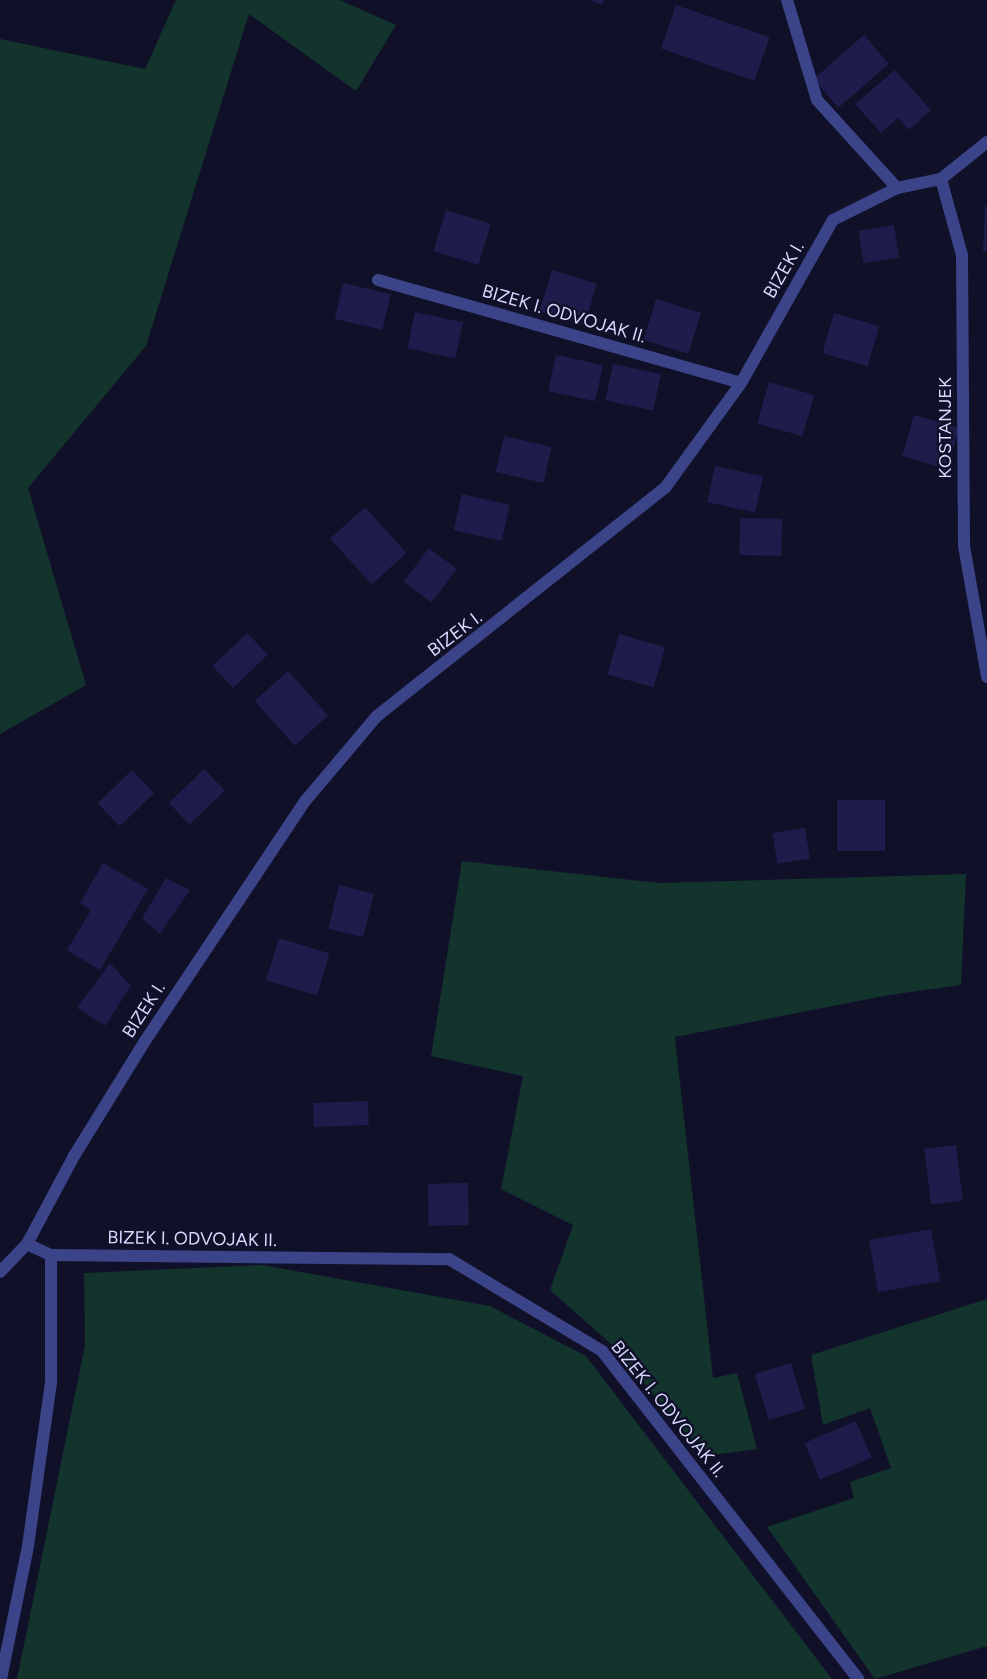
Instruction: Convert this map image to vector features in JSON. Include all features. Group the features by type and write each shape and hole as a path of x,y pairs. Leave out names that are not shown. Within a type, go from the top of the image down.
{"street":[{"path":"787,0 817,100 897,188"},
{"name":"BIZEK I.","path":"0,1272 27,1244 74,1156 145,1041 306,800 377,716 665,488 741,382 833,220 897,188 941,179 987,142"},
{"name":"KOSTANJEK","path":"941,179 962,255 964,546 987,677"},
{"name":"BIZEK I. ODVOJAK II.","path":"378,280 741,382"},
{"name":"BIZEK I. ODVOJAK II.","path":"27,1244 51,1255 449,1259 602,1351 858,1679"},
{"path":"1,1679 28,1546 51,1383 51,1255"}],"green space":[{"path":"176,0 340,0 396,25 356,91 249,14 146,346 28,488 86,685 0,734 0,39 145,69"},
{"path":"462,861 658,883 966,874 961,985 889,995 675,1037 713,1378 737,1373 757,1449 705,1456 611,1344 550,1290 573,1225 501,1189 523,1076 431,1056"},
{"path":"262,1265 490,1306 586,1356 832,1679 17,1679 85,1345 84,1273"},
{"path":"987,1299 987,1646 875,1679 767,1527 854,1498 850,1482 891,1468 870,1408 823,1425 811,1355"}],"building":[{"path":"589,0 604,0 602,5"},
{"path":"676,5 770,37 755,81 661,48"},
{"path":"864,35 889,64 838,108 813,79"},
{"path":"895,70 931,110 909,130 898,118 881,133 855,104"},
{"path":"985,206 987,206 987,251 983,251"},
{"path":"446,210 491,224 478,265 433,251"},
{"path":"894,225 899,258 864,263 858,231"},
{"path":"552,270 597,284 584,325 539,311"},
{"path":"343,283 391,294 382,330 335,319"},
{"path":"656,299 701,313 688,354 643,340"},
{"path":"415,312 463,322 455,358 407,348"},
{"path":"834,313 879,326 868,366 822,353"},
{"path":"556,355 603,365 595,401 548,391"},
{"path":"613,364 661,374 653,410 605,400"},
{"path":"769,382 814,395 802,436 757,423"},
{"path":"914,415 959,428 947,469 902,456"},
{"path":"504,436 552,447 543,483 496,472"},
{"path":"715,466 763,476 755,512 707,502"},
{"path":"462,494 510,505 501,541 454,530"},
{"path":"365,507 406,553 372,585 330,538"},
{"path":"740,518 782,519 781,556 739,555"},
{"path":"429,548 457,569 432,603 404,582"},
{"path":"247,633 268,655 233,688 212,666"},
{"path":"619,634 665,647 654,688 607,674"},
{"path":"288,671 328,716 295,746 255,701"},
{"path":"204,769 225,791 190,825 169,803"},
{"path":"132,770 154,793 120,826 97,803"},
{"path":"837,800 885,800 885,851 837,851"},
{"path":"805,828 810,859 777,864 772,833"},
{"path":"103,863 148,889 100,970 67,950 91,910 80,903"},
{"path":"166,878 190,890 160,934 142,918"},
{"path":"339,885 374,894 363,937 328,929"},
{"path":"279,938 330,953 317,996 266,980"},
{"path":"110,963 131,986 105,1026 77,1008"},
{"path":"368,1101 369,1125 314,1127 313,1103"},
{"path":"956,1145 963,1201 931,1204 924,1149"},
{"path":"468,1183 469,1225 429,1226 428,1184"},
{"path":"931,1229 940,1281 878,1292 869,1240"},
{"path":"791,1363 805,1409 769,1420 755,1374"},
{"path":"856,1421 872,1458 820,1480 804,1443"}]}
